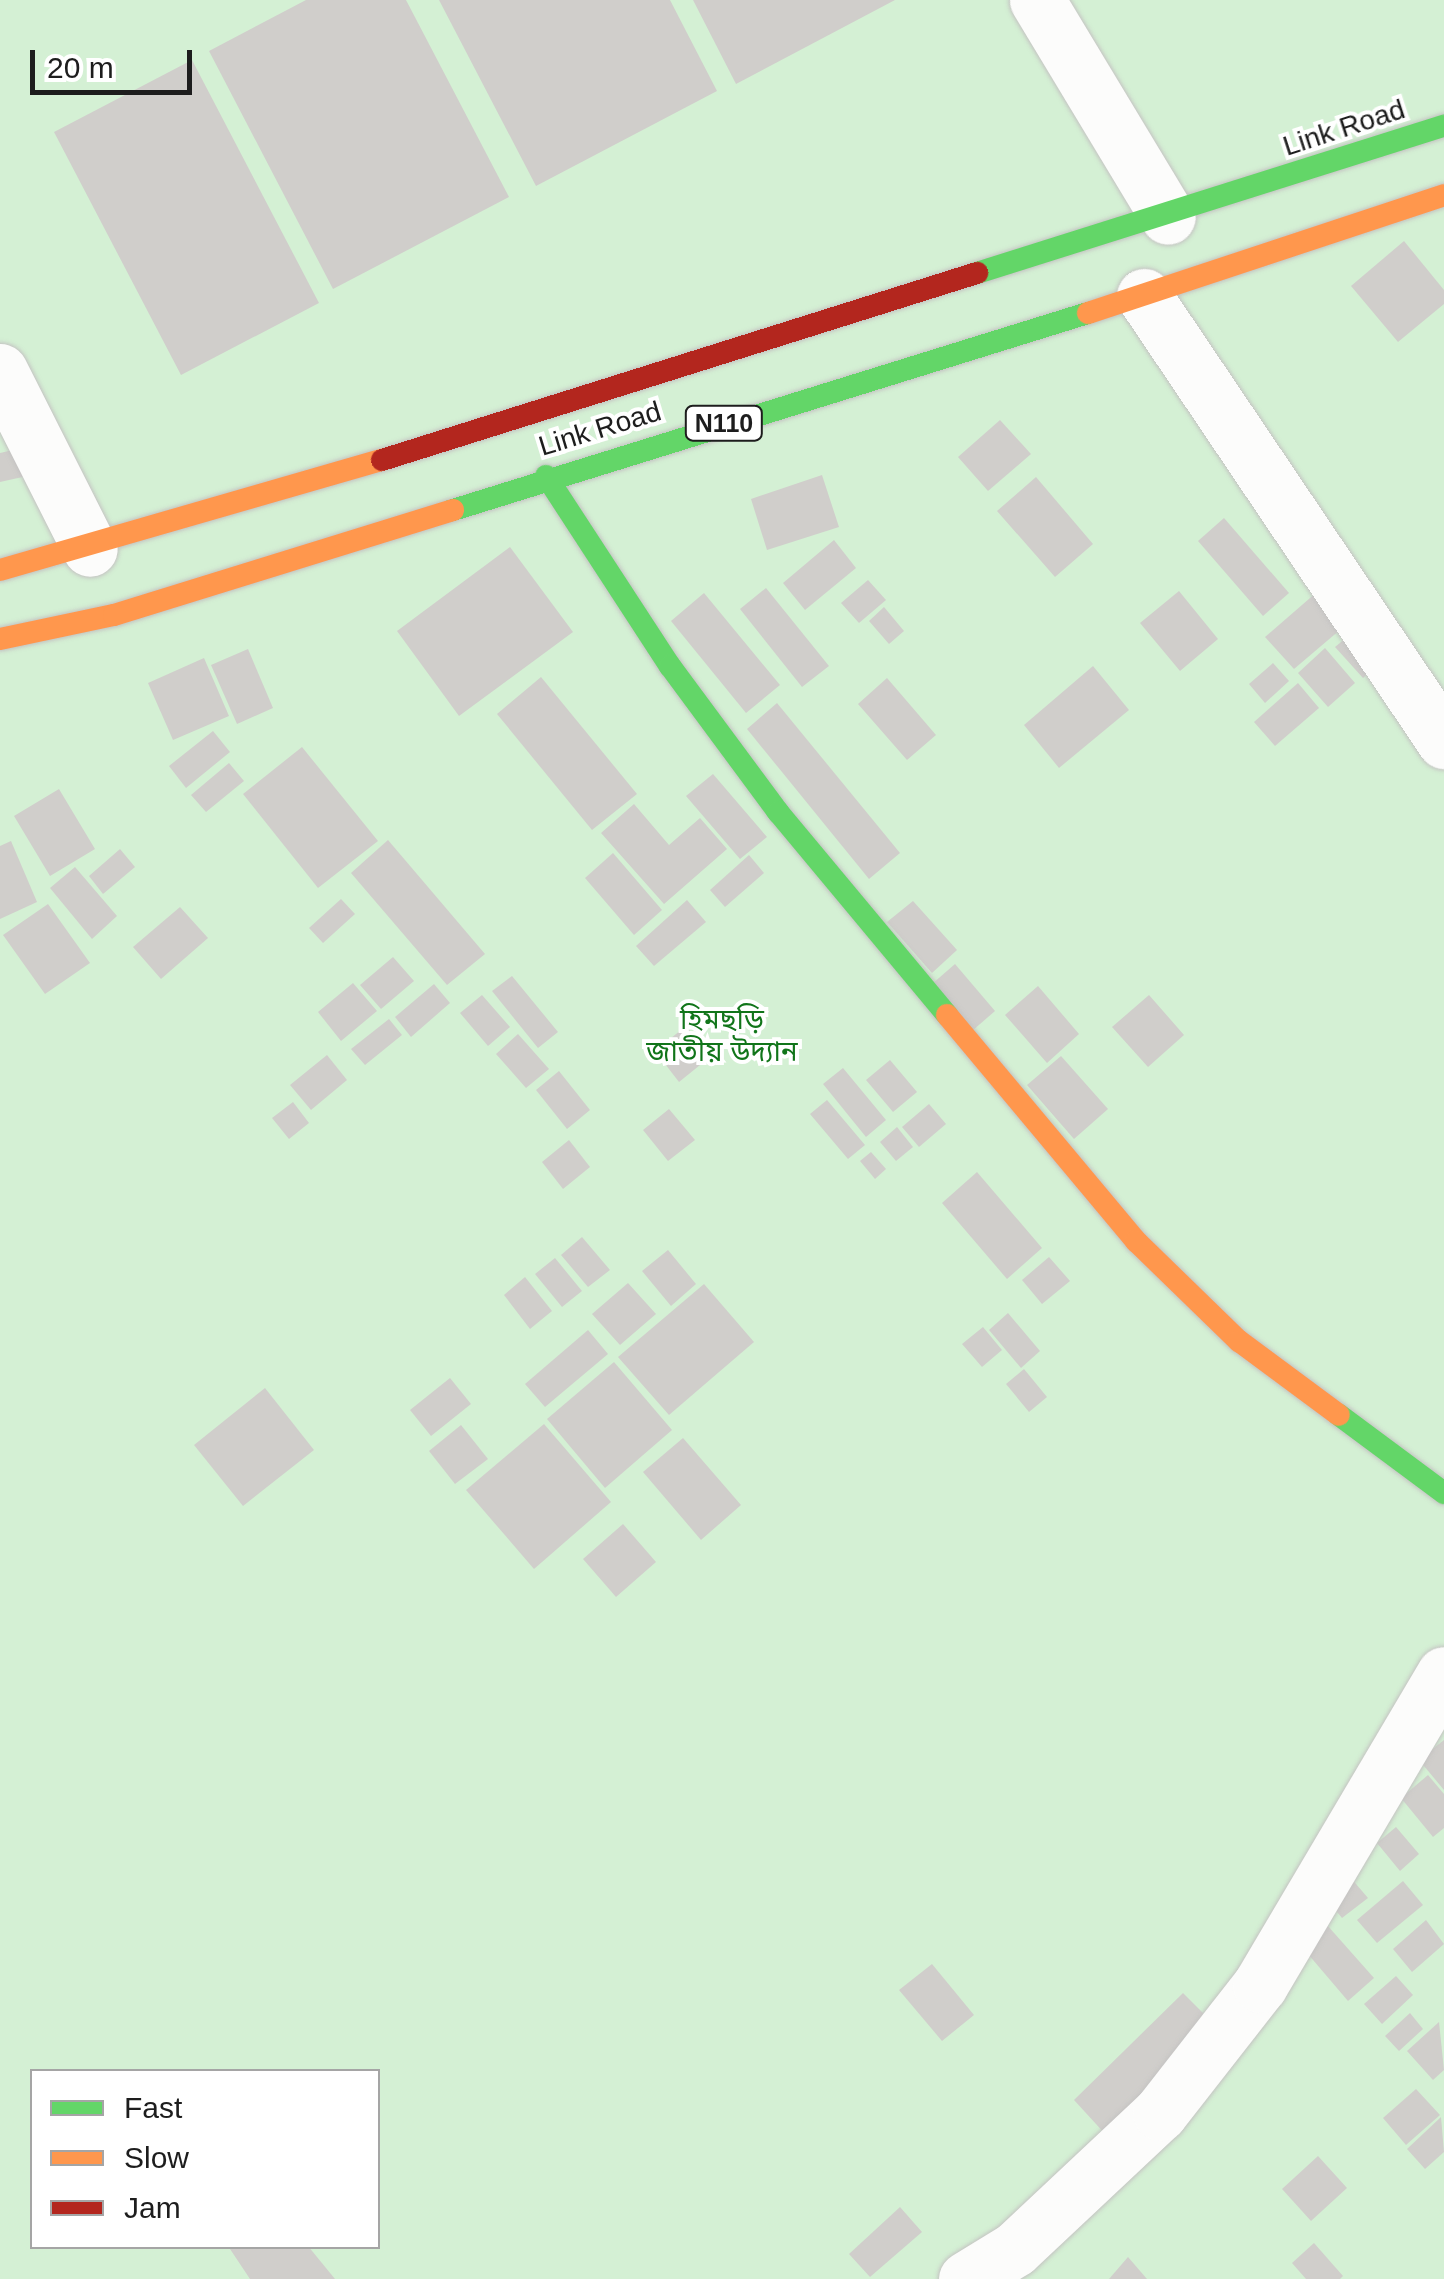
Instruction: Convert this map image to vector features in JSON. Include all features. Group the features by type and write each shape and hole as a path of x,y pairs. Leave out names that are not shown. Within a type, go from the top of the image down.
{"main road":[{"name":"Link Road","path":"0,570 90,549 1168,217 1444,126"},
{"name":"Link Road","path":"0,639 114,615 546,476 1144,296 1444,195"},
{"path":"546,476 670,666 778,812 1136,1241 1238,1341 1444,1493"}],"street":[{"path":"1037,0 1168,217"},
{"path":"1144,296 1444,741"},
{"path":"0,372 90,549"},
{"path":"966,2279 1015,2248 1182,2085 1260,1986 1320,1891 1444,1674"}],"green space":[{"name":"হিমছড়ি জাতীয় উদ্যান","path":"0,0 1444,0 1444,2279 0,2279"}],"building":[{"path":"306,0 406,0 509,197 333,289 209,51"},
{"path":"439,0 670,0 717,91 536,186"},
{"path":"693,0 895,0 736,84"},
{"path":"192,60 319,303 181,375 54,132"},
{"path":"1404,241 1444,290 1444,304 1398,342 1351,286"},
{"path":"1000,420 1031,454 988,491 958,457"},
{"path":"30,446 36,474 0,482 0,453"},
{"path":"822,475 839,527 767,550 751,499"},
{"path":"1036,477 1093,544 1055,577 997,511"},
{"path":"1224,518 1289,593 1263,616 1198,541"},
{"path":"834,540 856,568 805,610 783,583"},
{"path":"510,547 573,632 459,716 397,631"},
{"path":"868,580 886,600 859,623 841,603"},
{"path":"1325,585 1354,618 1294,669 1265,637"},
{"path":"766,588 829,666 802,687 740,609"},
{"path":"1179,591 1218,639 1180,671 1140,623"},
{"path":"704,593 780,685 746,713 671,621"},
{"path":"884,607 904,631 889,644 869,621"},
{"path":"1352,633 1378,664 1363,678 1335,647"},
{"path":"1325,648 1355,683 1328,707 1298,673"},
{"path":"248,649 273,708 237,724 211,665"},
{"path":"204,658 229,716 173,740 148,683"},
{"path":"1273,663 1289,681 1265,703 1249,684"},
{"path":"1093,666 1129,710 1059,768 1024,725"},
{"path":"541,677 637,794 592,830 497,714"},
{"path":"887,678 936,735 907,760 858,704"},
{"path":"1298,683 1319,708 1275,746 1254,722"},
{"path":"777,703 900,853 869,879 747,729"},
{"path":"213,731 230,752 186,788 169,766"},
{"path":"302,747 378,841 318,888 243,794"},
{"path":"229,763 244,781 206,812 191,795"},
{"path":"713,774 767,837 740,859 686,796"},
{"path":"59,789 95,849 50,876 14,816"},
{"path":"634,804 669,845 700,818 727,849 664,904 601,833"},
{"path":"388,840 485,954 447,985 351,873"},
{"path":"11,841 37,902 0,919 0,846"},
{"path":"120,849 135,867 103,894 89,876"},
{"path":"613,853 662,910 634,935 585,878"},
{"path":"749,855 764,873 725,907 710,890"},
{"path":"75,867 117,916 92,939 50,888"},
{"path":"341,899 355,914 323,943 309,928"},
{"path":"687,900 706,922 654,966 636,946"},
{"path":"913,901 957,950 932,973 887,922"},
{"path":"48,904 90,963 45,994 3,935"},
{"path":"180,907 208,938 161,979 133,947"},
{"path":"393,957 414,981 381,1009 360,985"},
{"path":"955,964 995,1011 972,1031 932,984"},
{"path":"512,976 558,1032 538,1048 492,991"},
{"path":"353,983 377,1011 341,1041 318,1012"},
{"path":"434,984 450,1003 411,1037 395,1017"},
{"path":"1038,986 1079,1034 1047,1063 1005,1015"},
{"path":"482,995 510,1027 488,1046 460,1013"},
{"path":"1149,995 1184,1035 1148,1067 1112,1027"},
{"path":"389,1019 402,1035 365,1065 351,1049"},
{"path":"686,1026 710,1057 679,1082 655,1051"},
{"path":"518,1034 549,1069 526,1088 496,1054"},
{"path":"327,1055 347,1080 311,1110 290,1085"},
{"path":"1061,1056 1108,1109 1074,1139 1027,1085"},
{"path":"890,1060 917,1092 893,1112 866,1080"},
{"path":"843,1068 886,1120 866,1137 823,1084"},
{"path":"559,1071 590,1110 567,1129 536,1090"},
{"path":"827,1100 865,1145 848,1159 810,1114"},
{"path":"293,1102 309,1123 289,1139 272,1118"},
{"path":"929,1104 946,1124 919,1147 902,1127"},
{"path":"669,1109 695,1140 668,1161 643,1130"},
{"path":"897,1127 913,1147 896,1161 880,1142"},
{"path":"569,1140 590,1167 563,1189 542,1162"},
{"path":"871,1152 886,1169 875,1179 860,1161"},
{"path":"977,1172 1042,1248 1007,1279 942,1203"},
{"path":"582,1237 610,1270 588,1287 561,1255"},
{"path":"668,1250 696,1284 671,1306 642,1271"},
{"path":"1049,1257 1070,1281 1042,1304 1022,1280"},
{"path":"555,1258 582,1291 562,1307 535,1274"},
{"path":"525,1277 552,1311 530,1329 504,1295"},
{"path":"628,1283 656,1314 620,1345 592,1314"},
{"path":"704,1284 754,1342 669,1415 618,1357"},
{"path":"1008,1313 1040,1351 1021,1368 989,1330"},
{"path":"983,1327 1002,1350 982,1367 962,1344"},
{"path":"588,1330 608,1354 545,1407 525,1384"},
{"path":"614,1362 672,1430 605,1488 547,1419"},
{"path":"1024,1369 1047,1397 1029,1412 1006,1384"},
{"path":"450,1378 471,1404 431,1436 410,1410"},
{"path":"265,1388 314,1450 243,1506 194,1445"},
{"path":"544,1424 611,1502 534,1569 466,1490"},
{"path":"461,1425 488,1459 455,1484 429,1451"},
{"path":"683,1438 741,1505 701,1540 643,1472"},
{"path":"623,1524 656,1562 616,1597 583,1559"},
{"path":"1444,1740 1444,1790 1419,1760"},
{"path":"1428,1775 1444,1794 1444,1828 1433,1837 1401,1798"},
{"path":"1396,1827 1419,1854 1400,1871 1377,1843"},
{"path":"1350,1877 1368,1898 1342,1918 1325,1897"},
{"path":"1403,1881 1423,1905 1377,1943 1357,1920"},
{"path":"1426,1920 1444,1944 1412,1972 1393,1949"},
{"path":"1327,1925 1374,1978 1348,2001 1302,1947"},
{"path":"932,1964 974,2015 942,2041 899,1990"},
{"path":"1396,1976 1413,1995 1382,2024 1364,2004"},
{"path":"1183,1993 1220,2030 1107,2136 1074,2100"},
{"path":"1410,2013 1423,2029 1399,2051 1385,2036"},
{"path":"1439,2022 1444,2070 1433,2080 1407,2051"},
{"path":"1416,2089 1440,2115 1406,2145 1383,2118"},
{"path":"1441,2117 1444,2152 1425,2169 1407,2149"},
{"path":"1318,2156 1347,2188 1311,2221 1282,2189"},
{"path":"900,2207 922,2232 870,2277 849,2254"},
{"path":"1314,2243 1343,2276 1340,2279 1306,2279 1292,2263"},
{"path":"230,2249 310,2249 335,2279 250,2279"},
{"path":"1128,2257 1147,2279 1109,2279"}],"traffic: fast":[{"path":"977,273 1444,126"},
{"path":"453,510 1088,313"},
{"path":"546,476 670,666 778,812 947,1015"},
{"path":"1339,1415 1444,1493"}],"traffic: slow":[{"path":"1088,313 1444,195"},
{"path":"0,570 382,460"},
{"path":"0,639 114,615 453,510"},
{"path":"947,1015 1136,1241 1239,1341 1339,1415"}],"traffic: jam":[{"path":"382,460 977,273"}]}
